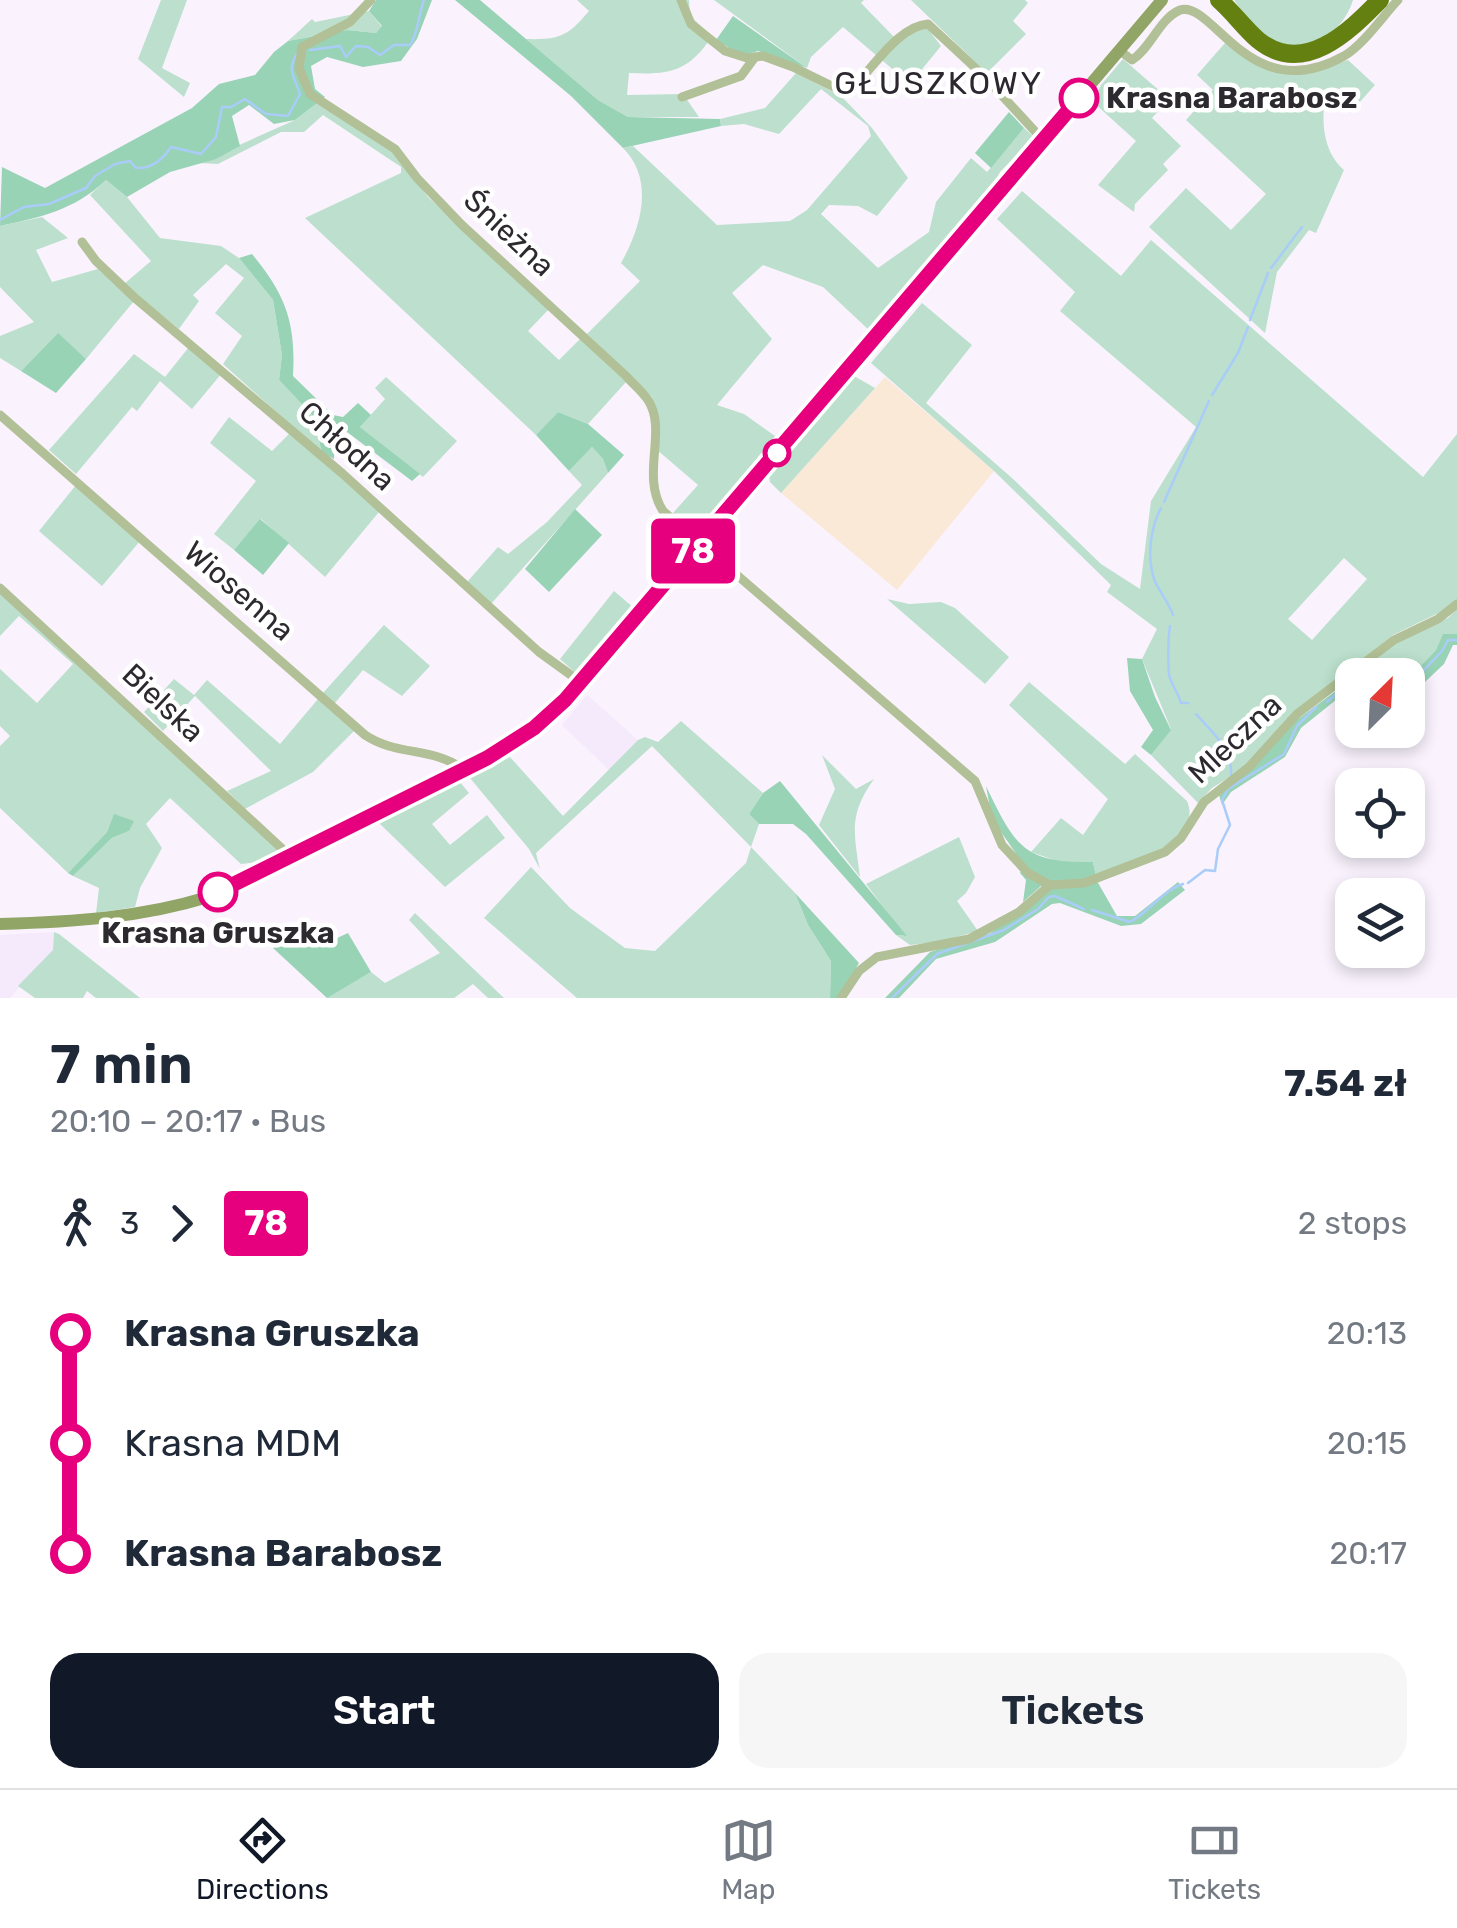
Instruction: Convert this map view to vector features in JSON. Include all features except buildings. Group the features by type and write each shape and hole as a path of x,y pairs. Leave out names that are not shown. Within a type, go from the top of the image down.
{"highway":[{"path":"1221,0 1254,36 1277,50 1309,52 1334,41 1380,0"},
{"path":"1334,41 1348,24 1358,0"}],"street":[{"name":"Śnieżna","path":"372,0 350,22 302,47 299,68 310,94 395,149 436,199 649,401 656,499 700,542"},
{"path":"680,0 692,24 724,50 737,56 763,56 842,92 851,89 910,31 928,24 983,75 1043,140"},
{"path":"0,924 114,918 176,907 208,896 463,769 534,728 582,683 1162,0"},
{"path":"1119,50 1132,60 1168,19 1180,10 1192,8 1238,48 1267,66 1294,72 1347,54 1398,0"},
{"path":"682,97 741,76 755,57"},
{"name":"Chłodna","path":"82,242 96,262 135,298 343,474 538,652 582,683"},
{"name":"Wiosenna","path":"0,415 365,735 388,748 438,754 463,769"},
{"path":"700,542 974,780 1002,845 1028,873 1050,885"},
{"name":"Bielska","path":"0,588 290,856"},
{"name":"Mleczna","path":"842,998 858,971 877,957 968,938 1019,912 1050,885 1084,883 1164,852 1181,838 1204,802 1249,767 1297,714 1394,640 1438,619 1457,604"}],"shaded area":[{"path":"885,377 994,471 897,590 781,493"},
{"path":"587,695 638,740 609,770 562,725"},
{"path":"54,932 53,950 10,998 0,998 0,935"}],"green space":[{"path":"161,0 187,0 162,68 190,83 184,97 138,59"},
{"path":"376,0 432,0 417,39 401,61 363,67 327,57 311,66 315,89 325,97 295,120 274,124 249,105 232,116 240,146 216,159 170,172 127,197 106,180 70,205 0,226 2,167 45,188 192,108 219,84 255,75 288,41 347,30 376,33 382,26 369,11"},
{"path":"455,0 480,0 598,100 628,117 720,119 721,126 623,148 571,96"},
{"path":"577,0 689,0 690,16 712,36 695,57 677,69 629,73 627,95 683,94 699,117 628,117 598,100 526,39 547,39 569,31 589,11"},
{"path":"714,0 864,0 861,3 895,38 922,21 941,46 910,84 843,27 811,57 807,68"},
{"path":"911,0 1025,0 1028,3 1013,21 1026,34 987,73"},
{"path":"1234,0 1353,0 1332,32 1322,40 1298,47 1266,38"},
{"path":"369,11 382,27 376,33 347,30 288,41 312,19 315,22"},
{"path":"733,16 807,68 758,51 744,55 716,40"},
{"path":"1225,43 1257,64 1284,73 1311,71 1348,60 1375,85 1350,113 1325,98 1326,137 1332,155 1344,170 1316,233 1309,230 1277,272 1265,333 1149,227 1186,188 1231,230 1266,194 1186,120 1213,90 1197,75"},
{"path":"1123,59 1169,99 1152,118 1181,146 1163,164 1168,170 1135,204 1134,212 1098,185 1136,141 1093,102 1101,85"},
{"path":"796,73 841,96 872,128 908,178 877,216 858,206 829,205 821,214 878,268 929,232 936,202 971,158 987,172 1024,128 1034,137 1000,172 990,191 870,331 823,287 763,265 732,293 772,339 717,405 744,414 775,436 697,536 672,514 698,485 656,449 652,397 587,334 640,281 621,263 639,220 642,189 633,161 623,148 633,146 717,225 790,221 807,210 871,136 868,126 821,89 779,134 744,124 721,126 720,119 765,108"},
{"path":"317,103 396,154 428,197 549,309 528,331 559,360 580,339 626,382 588,424 558,412 536,435 305,218 401,173 401,167 323,115 304,132 281,132 218,164 199,163 295,120"},
{"path":"1009,112 1024,128 991,168 975,153"},
{"path":"106,180 127,197 160,238 221,246 239,258 273,300 282,355 279,380 313,416 322,453 223,364 242,336 215,313 244,278 226,264 193,295 199,301 179,329 124,284 151,261 90,195"},
{"path":"1022,191 1121,276 1151,240 1423,477 1457,434 1457,600 1449,608 1393,635 1364,658 1335,658 1335,681 1286,720 1247,766 1212,788 1198,803 1151,755 1171,729 1142,659 1157,629 1107,592 1111,585 994,471 871,363 922,303 972,345 926,403 1012,478 1101,564 1140,589 1151,501 1196,427 1060,311 1075,292 997,219","holes":["1344,558 1367,579 1312,640 1288,619"]},
{"path":"42,217 68,238 36,250 52,282 98,269 134,301 86,359 57,334 21,371 0,358 0,336 34,322 0,287 0,226"},
{"path":"252,254 286,310 293,340 293,376 333,415 343,417 358,403 371,415 360,427 420,474 412,481 335,423 334,459 322,453 313,416 279,380 282,355 273,300 239,258"},
{"path":"58,333 86,359 56,393 21,371"},
{"path":"189,347 222,373 192,409 160,381 137,411 132,407 76,474 49,450 134,354 165,377"},
{"path":"854,376 875,388 781,493 769,476"},
{"path":"386,377 457,441 423,477 360,427 385,399 375,388"},
{"path":"558,412 588,424 624,455 608,473 603,459 592,447 569,471 536,435"},
{"path":"229,417 272,451 291,432 379,512 325,577 261,519 234,550 214,534 256,481 210,443"},
{"path":"592,447 603,459 608,473 490,605 467,582 498,547 508,554 547,522 582,485 569,471"},
{"path":"76,485 140,541 102,586 39,531"},
{"path":"575,509 602,535 549,592 525,569"},
{"path":"663,517 691,539 659,580 646,573 658,558 647,546"},
{"path":"260,519 289,543 263,575 234,550"},
{"path":"614,591 634,608 578,675 560,659"},
{"path":"0,592 281,852 259,862 241,864 170,798 146,824 162,848 140,888 135,907 96,913 99,888 73,876 112,838 129,831 114,815 107,832 68,873 0,808 0,746 10,736 0,726 0,669 37,703 73,664 19,616 0,636"},
{"path":"887,599 909,604 941,602 955,608 1009,657 985,684"},
{"path":"1457,609 1457,634 1443,635 1425,661 1425,658 1378,658 1402,637 1448,618"},
{"path":"384,625 430,666 402,696 363,670 334,704 323,693"},
{"path":"1443,634 1457,634 1457,645 1453,645 1444,664 1425,682 1425,661"},
{"path":"1127,658 1142,659 1171,730 1151,755 1141,747 1153,730 1130,691"},
{"path":"174,679 194,695 207,680 280,744 318,699 354,731 313,772 245,809 227,791 271,771 195,696 163,731 144,712"},
{"path":"1029,682 1125,764 1135,754 1187,801 1189,816 1173,841 1141,859 1096,876 1093,862 1060,862 1031,852 1061,818 1083,835 1108,799 1009,705"},
{"path":"1335,692 1335,701 1301,728 1285,757 1231,792 1222,805 1219,795 1294,722"},
{"path":"681,721 763,793 749,814 759,824 751,847 652,746 536,853 540,869 529,849 470,778 510,757 563,816 638,740 645,737 658,742"},
{"path":"822,755 856,789 874,779 856,815 860,877 819,825 835,789"},
{"path":"459,781 469,793 432,824 450,845 487,815 505,838 445,887 379,823"},
{"path":"780,781 907,936 896,935 806,834 793,824 759,824 749,814 763,793"},
{"path":"986,786 1005,823 1024,847 1051,859 1093,862 1097,881 1117,916 1135,916 1178,882 1185,890 1141,924 1121,926 1060,903 1052,904 995,942 936,959 899,998 885,998 930,952 989,934 1049,890 1041,886 1023,902 1026,880 1020,873 1024,865 992,819"},
{"path":"114,814 134,821 129,831 112,838 73,876 68,873 107,832"},
{"path":"959,837 975,877 957,901 978,931 910,945 896,935 905,936 866,884"},
{"path":"751,847 795,893 808,925 831,961 830,998 577,998 484,918 531,867 570,908 625,948 655,951 746,863"},
{"path":"795,893 859,963 838,998 830,998 831,961 808,925"},
{"path":"415,913 504,998 488,998 473,984 454,998 326,998 371,972 385,983 440,953 409,920"},
{"path":"324,923 333,940 348,933 371,972 327,998 273,948"},
{"path":"54,932 140,998 96,998 87,991 83,998 35,998 18,986 53,950"}],"waterway":[{"path":"310,50 340,46 346,57 356,46 368,47 380,55 394,45 410,45 424,0"},
{"path":"0,220 24,207 49,204 86,188 95,176 115,164 130,161 136,168 147,167 171,147 201,154 216,137 222,107 245,99 266,114 288,116 300,94 292,69 297,54"},
{"path":"1271,268 1302,227"},
{"path":"1250,320 1268,273"},
{"path":"1212,395 1238,353 1248,327"},
{"path":"1164,502 1209,401"},
{"path":"1161,508 1152,534 1151,562 1154,579 1173,615"},
{"path":"1170,626 1170,678 1181,703 1188,703"},
{"path":"1425,669 1448,640 1457,640"},
{"path":"1327,702 1335,695"},
{"path":"1188,883 1205,870 1215,871 1218,849 1230,825 1222,800 1228,789 1284,754 1297,726 1316,707"},
{"path":"1196,714 1225,749 1231,775"},
{"path":"1092,910 1130,922 1183,884"},
{"path":"892,998 937,954 1004,930 1038,909 1049,897 1084,909"}],"bus line":[{"name":"78","path":"218,892 487,758 534,728 565,700 1079,98"}],"place":[{"name":"Krasna Barabosz","path":"1079,98"},
{"name":"Krasna Gruszka","path":"218,892"}],"district":[{"name":"GŁUSZKOWY","path":"939,83"}]}
